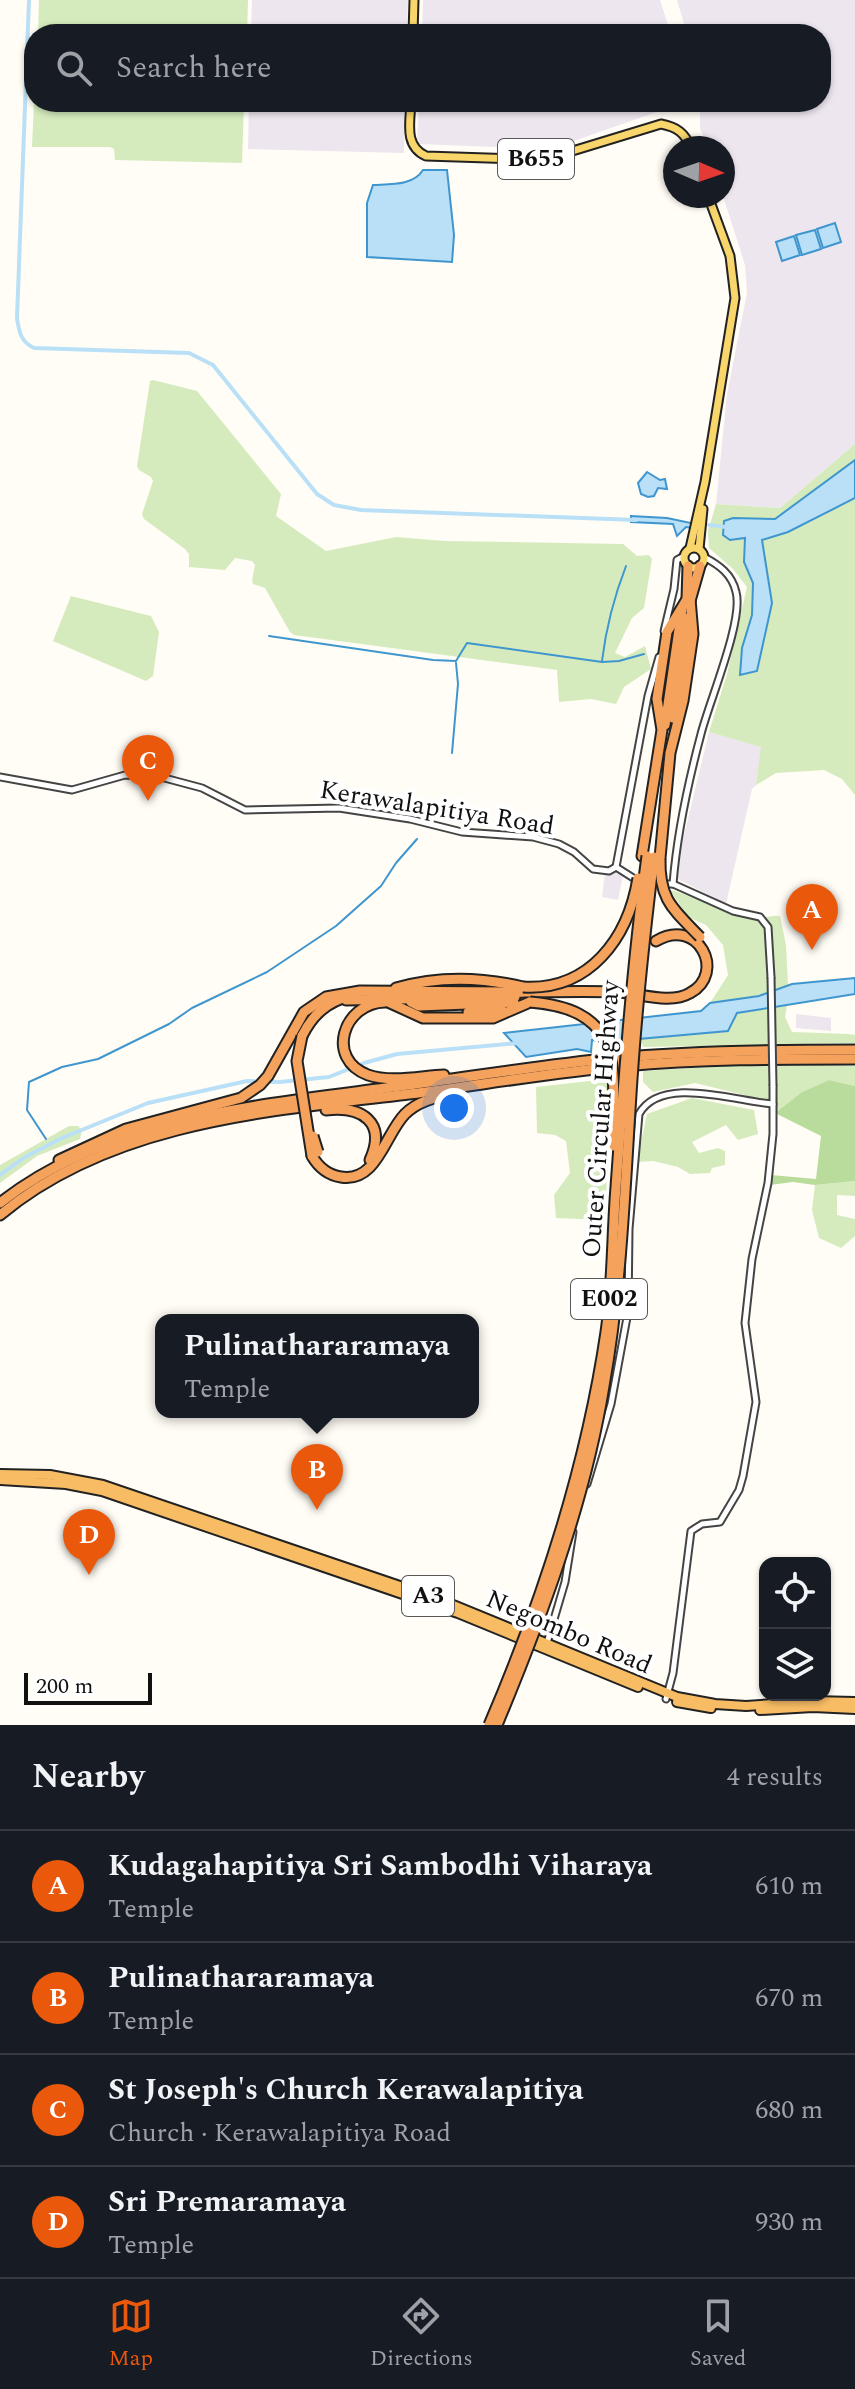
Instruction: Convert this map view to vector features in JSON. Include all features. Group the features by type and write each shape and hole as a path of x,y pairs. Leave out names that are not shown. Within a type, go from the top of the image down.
{"highway":[{"path":"666,727 661,695 672,630 702,562"},
{"path":"404,1003 491,1000 560,983 585,972 603,958 618,939 651,857 683,701 693,634 688,599 688,566"},
{"path":"666,727 657,699 667,632 688,599"},
{"name":"Outer Circular Highway","path":"489,1725 528,1625 578,1471 595,1399 606,1329 628,1026 666,727 688,599"},
{"path":"27,1183 33,1175 105,1137 153,1120 241,1098 268,1076 304,1012 318,1001 340,993 382,992 430,983 489,983 520,992 682,1001 700,991 711,972 711,959 700,937 672,910 663,894 660,876 651,857"},
{"name":"Outer Circular Highway","path":"497,1725 565,1542 604,1389 621,1258 651,857"},
{"path":"541,1076 449,1094 416,1105 396,1123 375,1162 363,1174 354,1177 331,1175 317,1166 297,1061 313,1016 322,1008 354,995 617,992 673,998 692,993 707,969 707,959 697,941 677,933 666,935 649,948 646,958 636,1026"},
{"path":"382,992 429,980 489,980 520,992"},
{"path":"520,1070 390,1078 364,1072 351,1062 344,1052 343,1034 358,1011 379,1002 530,1002 559,1006 589,1018 599,1029 609,1049 615,1198"},
{"path":"404,1003 417,1013 492,1015 530,1002"},
{"path":"404,1003 426,1008 470,1008 530,1002"},
{"path":"0,1203 27,1183 83,1154 165,1126 294,1101 610,1059 686,1053 855,1050"},
{"path":"0,1215 33,1189 88,1161 137,1142 222,1121 541,1076 662,1064 762,1059 855,1059"},
{"path":"222,1121 346,1109 368,1118 374,1126 377,1141 372,1159 361,1170 345,1174 333,1171 315,1154"},
{"name":"Negombo Road","path":"0,1474 50,1475 103,1485 460,1610 683,1704 733,1710 855,1709"},
{"name":"Negombo Road","path":"0,1480 66,1484 102,1491 460,1610"},
{"name":"Negombo Road","path":"666,1696 746,1706 813,1701 855,1702"}],"main road":[{"path":"413,24 414,0"},
{"name":"B655","path":"411,112 410,141 416,151 426,156 516,159 556,156 661,124 674,126 685,136"},
{"path":"705,482 699,549 702,562 688,566 684,556 690,548 705,482 735,298 730,256 712,208"},
{"path":"690,548 699,549"}],"street":[{"path":"616,867 648,696 674,589 675,567 677,560 684,556"},
{"path":"673,884 680,819 701,733 729,641 737,600 728,574 702,562"},
{"name":"Kerawalapitiya Road","path":"0,777 72,790 125,775 166,778 202,788 245,810 339,808 420,820 462,832 533,837 559,844 574,852 593,869 609,871 616,867 635,881 673,884 733,911 760,917 768,927 773,1134 768,1183 752,1259 745,1323 756,1402 739,1490 720,1522 702,1524 691,1531 673,1673 666,1696"},
{"path":"546,1645 565,1582 574,1528 611,1404 628,1312 629,1229 639,1114 643,1105 654,1098 693,1092 773,1104"}],"shaded area":[{"path":"252,0 408,0 407,24 251,24"},
{"path":"423,0 660,0 668,24 422,24"},
{"path":"677,0 855,0 855,444 780,508 716,504 727,394 747,293 745,265 727,208 735,208 735,136 703,136 700,112 831,112 831,24 684,24"},
{"path":"249,112 405,112 404,153 248,149"},
{"path":"419,112 657,112 551,149 417,144"},
{"path":"709,732 762,747 756,785 752,789 726,904 678,879 679,856"},
{"path":"614,872 623,876 618,900 602,897 605,873"},
{"path":"796,1014 831,1018 831,1031 796,1028"}],"green space":[{"path":"39,0 248,0 247,24 38,24"},
{"path":"34,112 244,112 242,163 115,160 114,149 110,147 32,147"},
{"path":"150,381 197,391 281,494 276,516 326,551 396,537 445,541 623,544 637,556 649,555 652,559 644,608 632,618 615,653 625,657 645,646 651,669 624,687 616,704 591,699 559,702 557,670 294,635 265,588 253,584 255,565 252,561 235,558 225,570 189,567 189,554 185,549 144,519 142,514 153,481 137,466"},
{"path":"855,444 855,795 842,779 824,770 776,773 756,785 761,747 709,732 727,674 747,587 733,569 709,548 708,531 716,504 780,508"},
{"path":"71,596 151,616 159,632 153,676 146,681 53,641"},
{"path":"670,890 744,916 780,916 786,945 788,985 759,996 710,1003 728,975 723,945 706,925 688,917"},
{"path":"787,1005 785,1017 792,1032 855,1035 855,1043 643,1047 641,1038 728,1031 737,1013"},
{"path":"777,1063 855,1066 855,1086 829,1080 802,1092 775,1113 777,1103 695,1083 653,1092 643,1082 643,1071"},
{"path":"608,1079 606,1220 556,1218 554,1195 570,1173 566,1141 555,1135 537,1133 536,1087"},
{"path":"829,1080 855,1086 855,1181 770,1185 771,1175 816,1179 821,1136 775,1113 802,1092"},
{"path":"692,1098 754,1110 758,1134 738,1140 726,1125 692,1142 699,1153 718,1148 725,1151 725,1165 712,1168 710,1173 690,1174 678,1167 653,1161 637,1162 647,1114"},
{"path":"69,1126 78,1126 82,1130 80,1139 37,1156 0,1183 0,1165"},
{"path":"855,1181 855,1196 837,1195 837,1215 855,1219 855,1236 841,1248 819,1238 812,1210 815,1185"}],"water":[{"path":"423,170 447,170 454,235 452,262 367,257 367,203 373,185 407,182"},
{"path":"835,223 841,242 823,248 817,229"},
{"path":"815,230 821,249 802,255 796,235"},
{"path":"794,236 800,255 782,261 776,242"},
{"path":"855,460 855,498 788,532 762,540 772,603 757,671 740,675 742,648 752,615 753,583 744,562 745,538 730,540 723,535 724,521 733,518 775,519"},
{"path":"647,472 660,480 665,479 667,489 658,488 654,496 641,494 638,483"},
{"path":"631,516 667,518 691,523 692,528 686,527 677,536 673,524 631,522"},
{"path":"855,978 855,994 737,1013 728,1031 616,1041 592,1040 591,1052 577,1049 526,1057 504,1033 701,1011 710,1003 759,996 792,984"}],"waterway":[{"path":"28,24 29,0"},
{"path":"25,112 17,318 26,343 34,348 189,353 213,365 317,494 334,505 361,510 636,520"},
{"path":"709,525 726,527"},
{"path":"602,661 611,613 626,566"},
{"path":"269,636 433,660 456,661 467,643 602,662 644,654"},
{"path":"452,753 458,684 456,663"},
{"path":"46,1139 27,1110 29,1082 62,1067 98,1059 267,972 336,926 381,886 417,839"},
{"path":"0,1175 25,1157 62,1138 148,1103 247,1081 280,1082 329,1077 397,1054 518,1043"}],"place":[{"name":"St Joseph's Church Kerawalapitiya","path":"148,801"},
{"name":"Kudagahapitiya Sri Sambodhi Viharaya","path":"812,950"},
{"name":"Pulinathararamaya","path":"317,1510"},
{"name":"Sri Premaramaya","path":"89,1575"}]}
